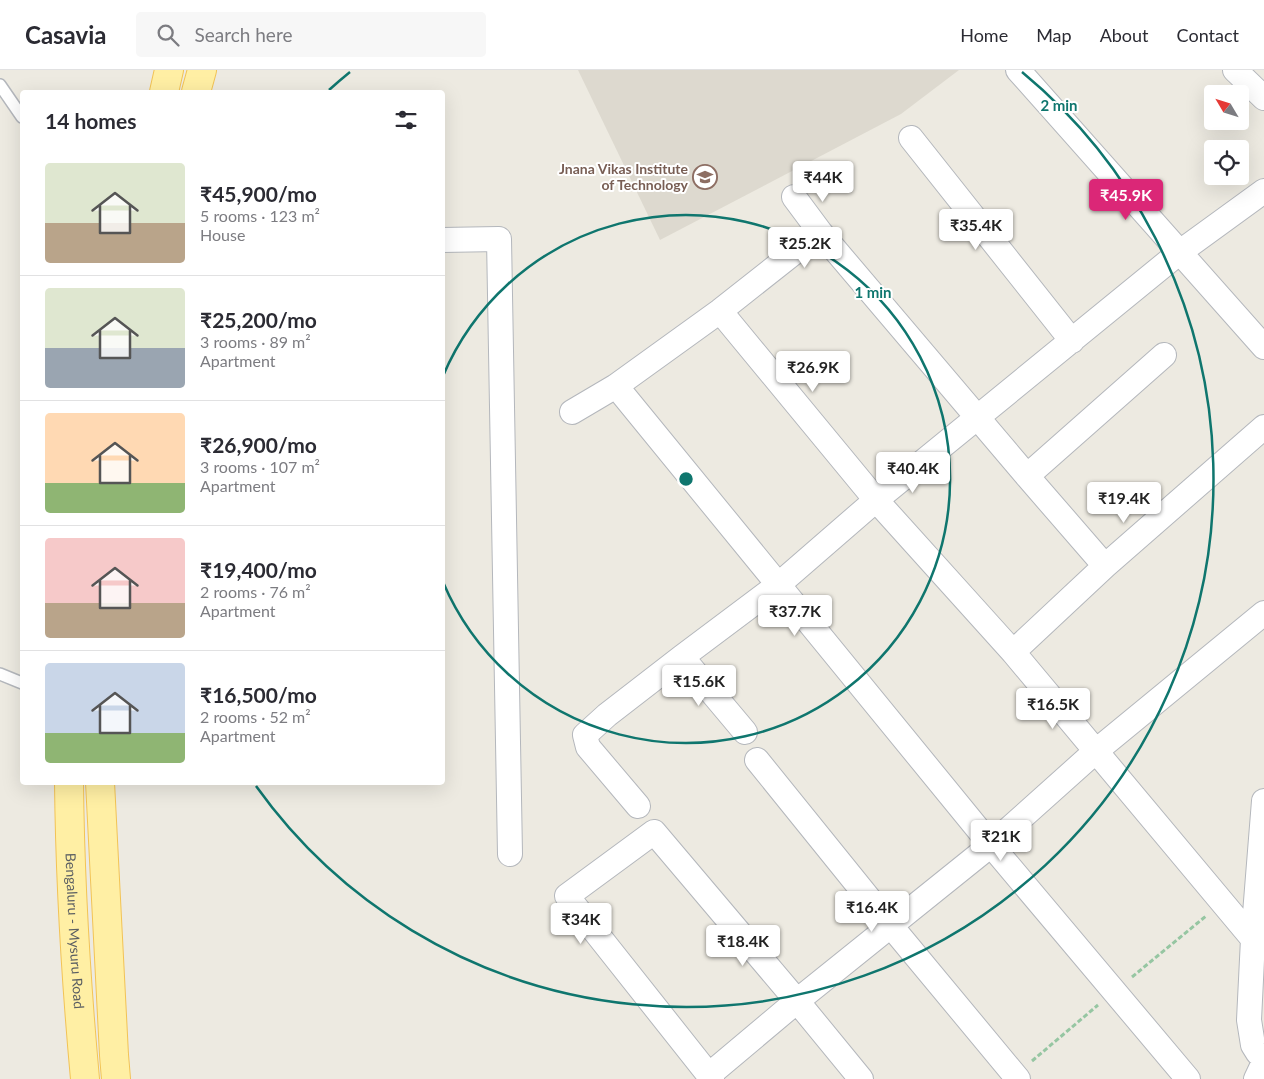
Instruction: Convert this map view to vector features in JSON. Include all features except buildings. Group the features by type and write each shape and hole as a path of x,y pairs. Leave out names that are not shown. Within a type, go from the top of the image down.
{"main road":[{"path":"164,90 169,70"},
{"path":"197,90 202,70"},
{"name":"Bengaluru - Mysuru Road","path":"69,785 73,926 85,1079"},
{"path":"100,785 116,1079"}],"street":[{"path":"1018,70 1264,348"},
{"path":"1235,70 1264,98"},
{"path":"911,138 1072,341"},
{"path":"638,806 588,747 585,734 606,715 778,585 876,500 1180,252 1264,191"},
{"path":"794,196 820,232 1105,566"},
{"path":"572,412 616,386 720,311 820,232"},
{"path":"445,240 499,240 510,854"},
{"path":"720,311 876,500 1013,652 1258,940"},
{"path":"1027,476 1164,355"},
{"path":"616,386 991,845 1188,1079"},
{"path":"1013,652 1105,566 1264,427"},
{"path":"861,1079 797,1001 654,832 567,896 710,1077 797,1001 991,845 1096,751 1264,613"},
{"path":"682,657 745,732"},
{"path":"758,760 891,926 1018,1079"},
{"path":"1264,801 1258,940 1249,1020 1253,1045 1258,1053 1264,1056"},
{"path":"1256,1079 1264,1062"}],"lane":[{"path":"0,85 20,115"},
{"path":"0,674 20,682"}],"shaded area":[{"name":"Jnana Vikas Institute of Technology","path":"578,70 959,70 901,114 660,240"}],"place":[{"name":"Jnana Vikas Institute of Technology","path":"705,177"}]}
